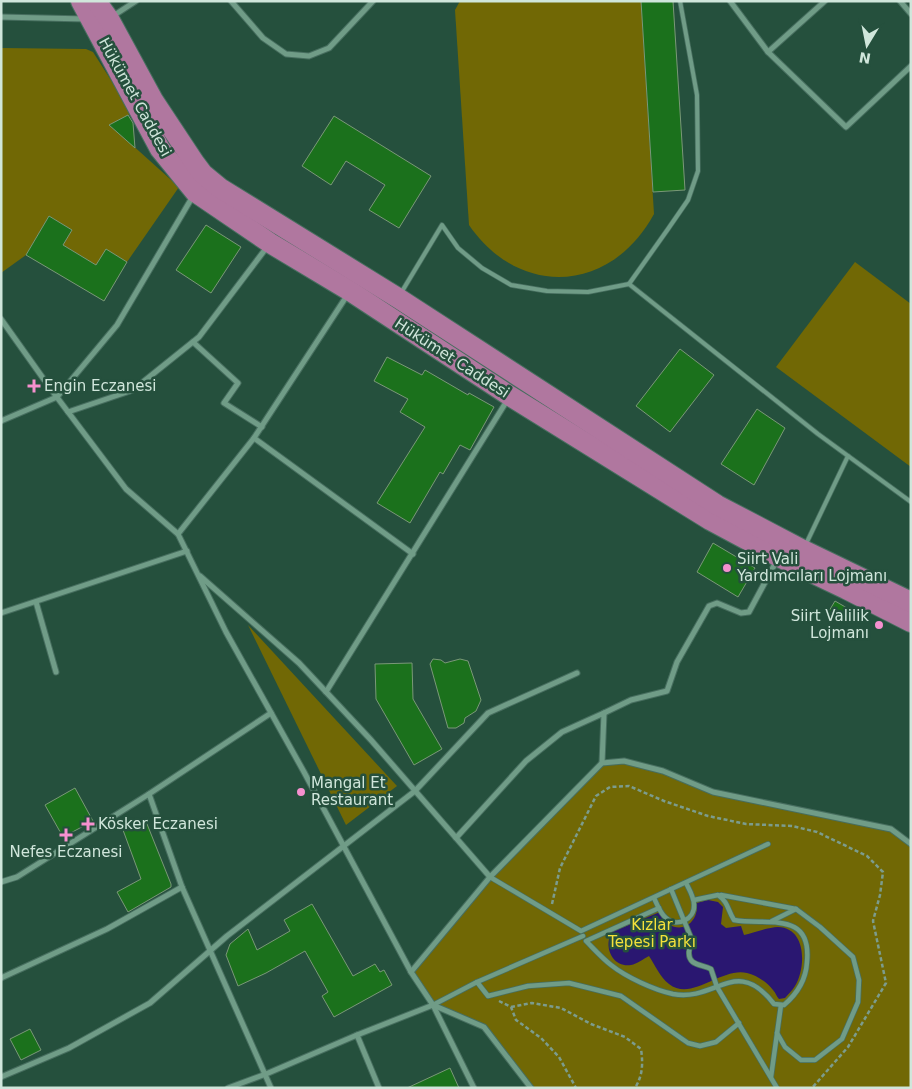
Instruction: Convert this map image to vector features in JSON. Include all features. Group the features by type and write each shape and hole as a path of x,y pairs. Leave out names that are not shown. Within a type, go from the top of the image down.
{"main road":[{"name":"Hükümet Caddesi","path":"81,1 99,13 160,149 195,192 270,243 350,291 510,396 710,520 778,557 911,622"},
{"path":"99,13 153,100 203,174 220,188 398,298 717,505 803,550 911,602"}],"street":[{"path":"1,17 99,13 136,1"},
{"path":"231,1 263,38 286,54 309,56 329,48 373,1"},
{"path":"730,1 768,52 846,127 911,66"},
{"path":"768,52 825,1"},
{"path":"900,1 911,14"},
{"path":"1,421 57,397 117,325 195,192"},
{"path":"68,412 134,390 199,337 270,243"},
{"path":"178,534 262,427 350,291"},
{"path":"1,318 126,489 178,534 226,632 411,972 433,1005 474,1088"},
{"path":"193,342 238,383 224,403 262,427"},
{"path":"326,692 510,396"},
{"path":"254,438 413,554"},
{"path":"1,613 187,551"},
{"path":"456,838 526,761 562,732 631,700 667,691 677,662 709,606 717,603 742,614 749,612 778,557"},
{"path":"198,574 299,662 490,877 583,936 611,966 656,990 675,994 693,994 739,980 751,982 765,992 774,1004 784,1005 792,998 803,981 807,968 808,944 804,933 792,926 771,921 745,922 734,920 728,903 718,895"},
{"path":"36,602 56,672"},
{"path":"1,1077 69,1048 150,1003 211,951 415,791 488,713 577,673"},
{"path":"1,882 17,877 149,794 271,713"},
{"path":"411,972 490,877 602,763 604,713"},
{"path":"602,763 624,762 663,771 712,792 891,829 911,844"},
{"path":"149,794 182,887 271,1088"},
{"path":"583,936 671,889 768,844"},
{"path":"654,898 666,918 676,922 684,921 694,911 694,900 686,883"},
{"path":"1,978 107,930 182,887"},
{"path":"671,889 692,940 688,951 690,958 694,964 711,969 717,987 777,1088"},
{"path":"694,900 718,895 796,910 820,927 853,957 859,980 858,1002 842,1039 815,1060 801,1060 785,1047 777,1033"},
{"path":"228,1088 433,1005 477,982 583,936 659,908"},
{"path":"771,921 796,910"},
{"path":"477,982 488,996 528,986 569,983 621,996 688,1043 700,1046 716,1042 739,1023"},
{"path":"433,1005 484,1027 532,1088"},
{"path":"771,1077 781,1005"},
{"path":"358,1035 379,1088"}],"lane":[{"path":"398,298 442,226 458,248 482,268 511,285 547,292 588,292 629,284 688,200 698,171 697,95 680,1"},
{"path":"629,284 818,434 911,502"},
{"path":"803,550 848,456"}],"path":[{"path":"550,914 560,868 596,796 610,787 629,786 664,801 708,816 746,824 792,826 817,832 867,856 883,872 880,895 873,921 886,983 848,1047 812,1088"},
{"path":"488,996 511,1007 532,1003 560,1008 591,1024 625,1037 641,1049 643,1063 640,1080 635,1088"},
{"path":"511,1007 516,1020 541,1038 559,1057 576,1088"}],"green space":[{"path":"460,1 641,1 654,214 636,240 614,259 590,272 564,277 539,275 513,266 490,249 469,225 455,10"},
{"path":"1,48 86,49 93,52 132,113 110,125 179,187 127,262 106,250 96,265 63,245 72,230 49,216 26,255 1,273"},
{"path":"855,262 911,304 911,467 776,367"},
{"path":"248,625 397,786 346,825"},
{"name":"Kızlar Tepesi Parkı","path":"624,761 663,771 713,792 891,829 911,844 911,1088 531,1088 484,1027 433,1005 411,972 490,877 602,763"}],"shaded area":[{"path":"708,900 718,902 723,907 721,924 726,928 741,926 744,935 778,927 788,929 794,934 802,950 801,969 795,986 785,998 779,999 765,982 747,973 737,972 687,989 669,984 649,956 631,965 624,965 614,960 608,943 612,932 660,912 671,925 683,927 694,919 697,903"}],"building":[{"path":"641,1 673,1 685,190 653,192"},
{"path":"128,115 133,123 135,148 109,125"},
{"path":"334,116 431,176 399,228 369,210 385,185 346,161 331,185 302,166"},
{"path":"49,216 72,230 63,245 96,265 106,249 127,262 104,301 26,255"},
{"path":"206,225 241,247 211,293 176,270"},
{"path":"680,349 714,375 670,432 636,406"},
{"path":"387,357 422,375 425,370 468,395 469,393 494,407 470,450 460,445 443,474 440,472 410,523 377,503 425,427 400,412 408,399 374,381"},
{"path":"757,409 785,428 754,485 721,464"},
{"name":"Siirt Vali Yardımcıları Lojmanı","path":"713,543 755,568 738,597 697,572"},
{"path":"835,601 854,612 848,622 829,611"},
{"path":"433,659 441,660 445,663 460,659 468,661 481,700 476,711 465,718 464,723 456,728 448,728 430,664"},
{"path":"412,663 413,699 442,749 414,765 376,699 375,664"},
{"path":"75,788 93,821 63,837 45,805"},
{"path":"145,819 171,887 128,912 117,892 141,879 123,830"},
{"path":"312,904 353,976 375,964 380,972 384,970 392,985 334,1017 322,996 328,992 305,951 238,986 226,955 230,944 248,929 257,950 290,931 284,920"},
{"path":"30,1029 41,1050 21,1060 10,1039"},
{"path":"450,1068 459,1088 407,1088"}],"place":[{"name":"Engin Eczanesi","path":"34,386"},
{"name":"Siirt Vali Yardımcıları Lojmanı","path":"727,568"},
{"name":"Siirt Valilik Lojmanı","path":"879,625"},
{"name":"Mangal Et Restaurant","path":"301,792"},
{"name":"Kösker Eczanesi","path":"88,824"},
{"name":"Nefes Eczanesi","path":"66,835"}]}
